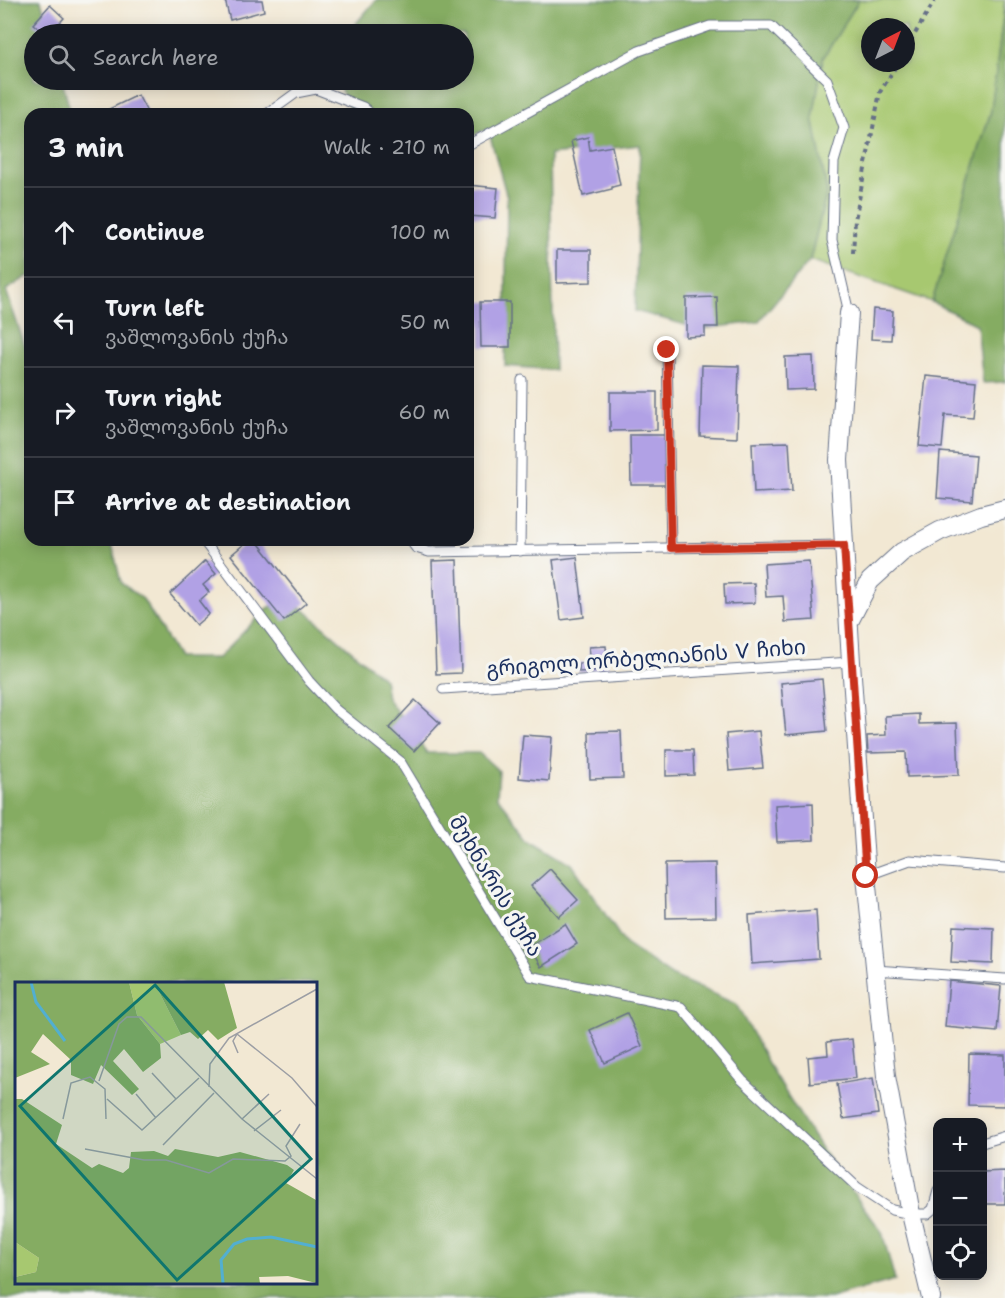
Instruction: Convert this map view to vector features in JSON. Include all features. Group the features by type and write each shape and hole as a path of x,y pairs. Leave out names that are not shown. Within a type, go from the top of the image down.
{"street":[{"path":"849,313 839,460 850,662 866,876 886,1076 911,1214 931,1298"},
{"path":"849,621 870,581 902,552 940,531 981,515 1005,509"}],"lane":[{"path":"474,142 639,51 710,26 771,26 827,80 844,128 834,162 832,240 849,313"},
{"path":"275,108 296,93 311,90"},
{"path":"319,90 364,108"},
{"path":"667,350 671,548"},
{"path":"520,551 522,381"},
{"path":"414,546 429,552 844,545"},
{"name":"მუხნარის ქუჩა","path":"208,546 309,681 335,709 400,761 530,976 681,1007 742,1080 857,1187 892,1210 911,1214"},
{"name":"გრიგოლ ორბელიანის V ჩიხი","path":"443,689 850,662"},
{"path":"866,876 910,860 1005,868"},
{"path":"875,970 1005,979"},
{"path":"987,1141 1005,1136"},
{"path":"911,1214 927,1214 933,1209"}],"path":[{"path":"915,34 935,0"},
{"path":"853,255 855,220 880,92 892,72"}],"green space":[{"path":"0,0 41,0 47,24 24,24 24,90 65,90 69,108 24,108 24,279 6,290 24,343 24,546 112,546 121,583 143,599 178,658 218,658 266,609 289,597 384,679 387,698 427,753 479,753 499,771 497,796 531,839 572,864 625,944 673,976 736,1004 774,1074 822,1150 882,1232 895,1280 830,1298 0,1298"},
{"path":"376,0 859,0 823,58 813,118 827,191 810,260 758,322 700,329 635,311 640,145 550,155 554,370 505,366 507,197 488,129 474,135 474,108 350,108 341,90 474,90 474,24 356,24"},
{"path":"859,0 1005,0 991,111 932,302 810,260 827,191 813,118 823,58"},
{"path":"1005,1 1005,382 983,383 977,325 932,302 991,111"}],"building":[{"path":"225,0 262,0 264,11 230,20"},
{"path":"50,5 64,18 58,24 33,24"},
{"path":"138,95 145,108 111,108"},
{"path":"588,137 590,150 612,146 620,185 583,196 571,141"},
{"path":"474,186 498,188 495,218 474,216"},
{"path":"557,250 591,250 591,282 557,283"},
{"path":"717,297 718,327 705,327 705,336 686,337 686,298"},
{"path":"480,302 510,302 510,347 481,347"},
{"path":"873,309 893,311 891,340 871,339"},
{"path":"813,356 814,389 786,390 785,357"},
{"path":"702,365 739,366 737,438 700,436"},
{"path":"926,376 976,381 973,417 945,415 942,448 919,446"},
{"path":"610,392 657,392 657,430 610,431"},
{"path":"630,435 665,435 665,485 631,485"},
{"path":"789,442 792,491 754,493 752,443"},
{"path":"940,452 976,455 972,501 937,498"},
{"path":"242,546 261,546 306,603 284,621 231,555"},
{"path":"577,557 584,617 561,620 553,560"},
{"path":"457,560 461,673 436,674 432,561"},
{"path":"205,561 216,574 203,585 209,592 199,601 209,614 196,625 170,594"},
{"path":"809,561 814,620 785,622 783,596 766,597 764,564"},
{"path":"754,583 755,603 725,604 724,584"},
{"path":"606,646 608,670 579,672 579,663 591,662 589,647"},
{"path":"822,679 827,731 786,735 781,683"},
{"path":"415,700 440,723 414,751 389,728"},
{"path":"919,714 919,724 957,723 959,775 907,777 906,752 868,753 867,736 886,735 885,716"},
{"path":"621,731 623,778 590,779 589,732"},
{"path":"759,731 763,768 729,771 726,734"},
{"path":"523,735 552,737 549,781 519,778"},
{"path":"666,750 693,750 694,775 666,776"},
{"path":"813,803 814,840 777,842 775,805"},
{"path":"715,863 716,917 666,918 665,864"},
{"path":"550,869 578,900 559,917 531,886"},
{"path":"816,910 819,959 752,964 749,915"},
{"path":"565,924 577,944 541,967 529,947"},
{"path":"953,926 994,928 993,964 951,962"},
{"path":"949,981 1001,986 997,1032 945,1027"},
{"path":"627,1013 642,1046 605,1063 590,1030"},
{"path":"852,1039 856,1078 810,1083 808,1057 828,1055 827,1042"},
{"path":"969,1054 1005,1055 1005,1106 968,1105"},
{"path":"873,1078 878,1114 843,1119 837,1084"},
{"path":"1005,1171 1005,1204 987,1204 987,1172"}],"route":[{"path":"667,350 671,548 844,545 866,876"}]}
